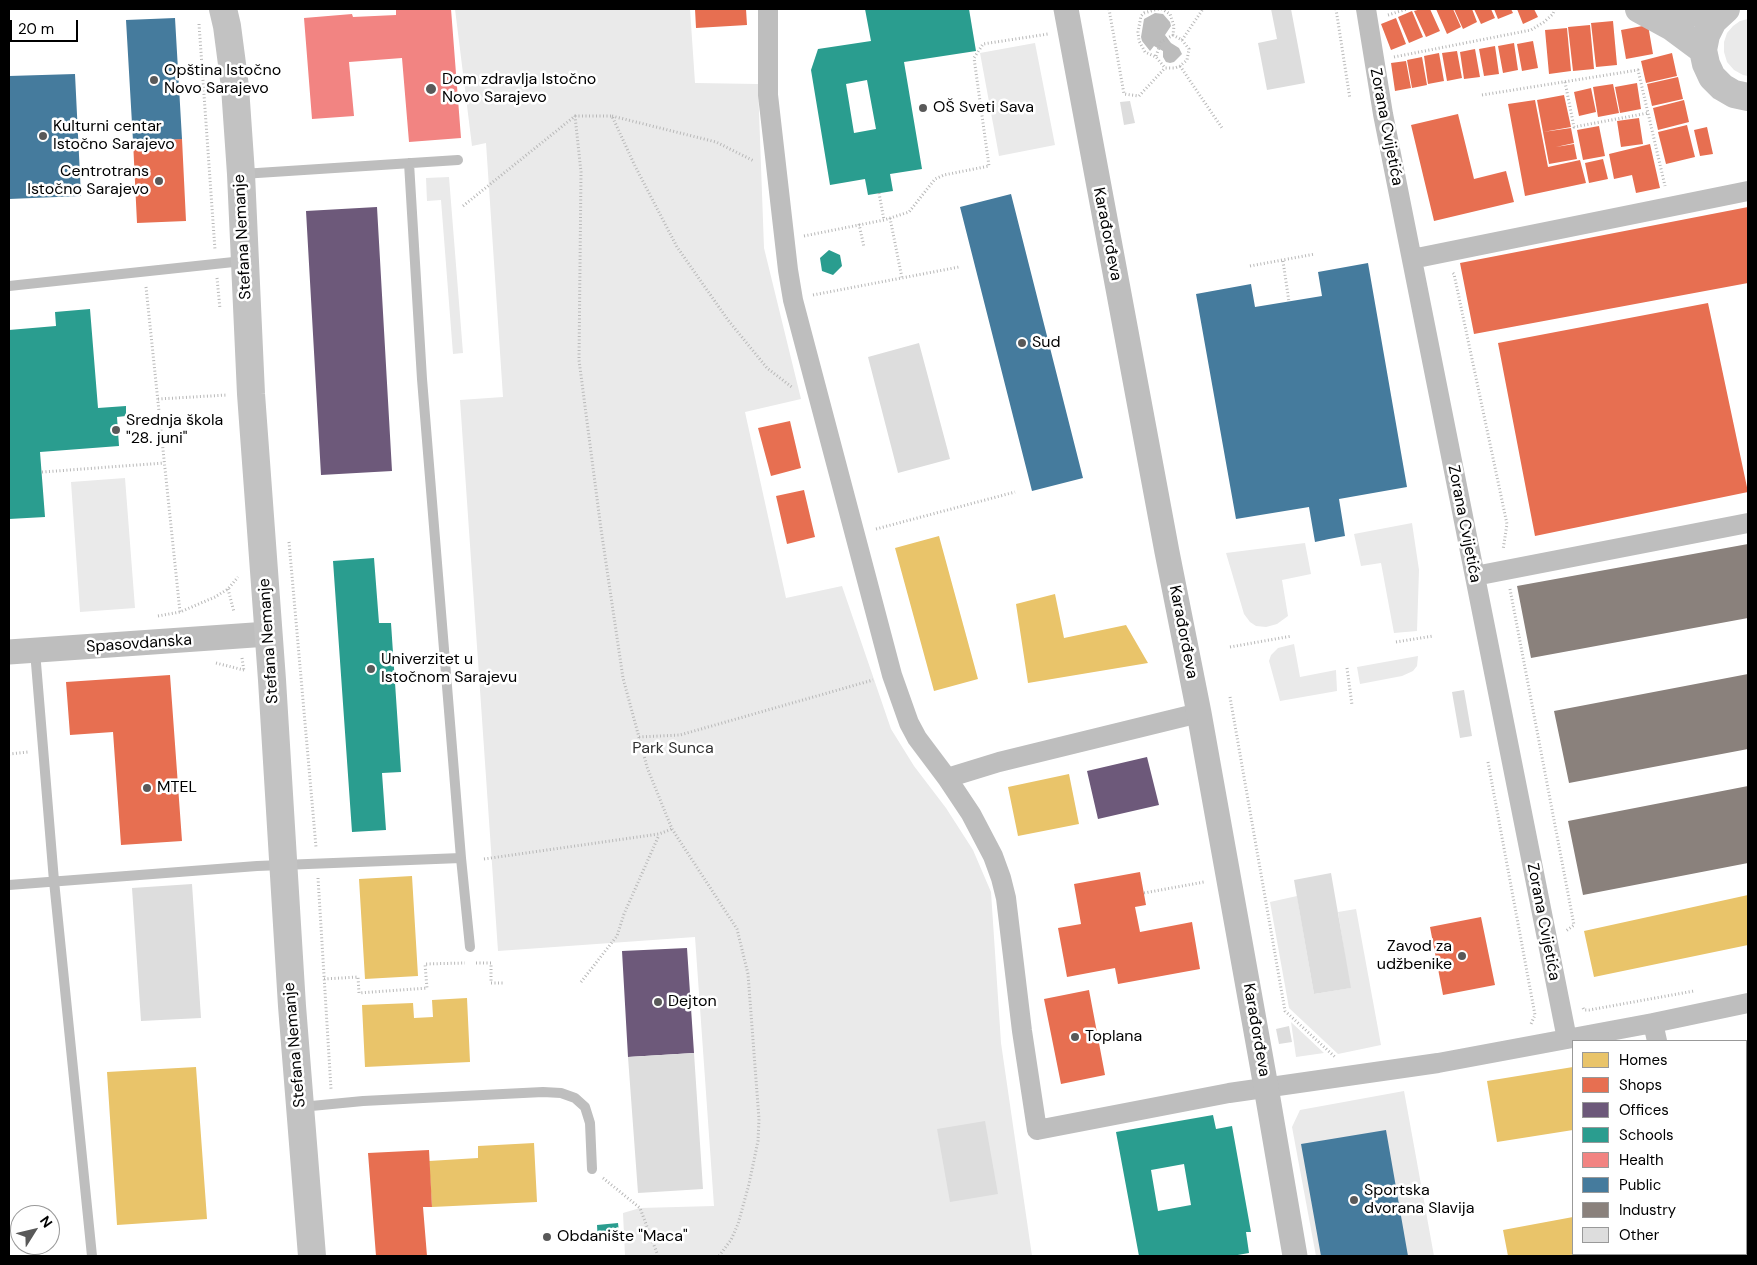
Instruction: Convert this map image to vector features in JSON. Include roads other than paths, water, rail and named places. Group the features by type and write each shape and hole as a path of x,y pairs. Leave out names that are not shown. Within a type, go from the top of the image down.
{"main road":[{"path":"1639,9 1672,27 1703,50"},
{"path":"1668,9 1676,11 1722,11"},
{"path":"1722,11 1708,30 1703,50 1708,70 1716,82 1728,91 1746,100"},
{"name":"Stefana Nemanje","path":"219,15 235,87 241,174 244,260 235,392 268,634 312,1256"}],"street":[{"path":"768,9 768,94 784,242 793,300 892,675 909,723 917,738 947,778 982,834 1001,878 1006,898 1022,1031 1037,1130 1266,1087 1438,1063 1567,1039 1655,1032 1748,1003"},
{"name":"Karađorđeva","path":"1066,9 1199,714 1295,1256"},
{"name":"Zorana Cvijetića","path":"1366,9 1381,107 1567,1039"},
{"path":"1412,259 1748,191"},
{"path":"1475,576 1748,523"},
{"name":"Spasovdanska","path":"9,652 268,634"},
{"path":"947,778 999,762 1199,714"}],"lane":[{"path":"241,174 458,160"},
{"path":"409,163 422,379 470,947"},
{"path":"9,286 244,260"},
{"path":"35,651 54,881 92,1256"},
{"path":"9,884 283,865 461,858"},
{"path":"300,1107 363,1101 543,1092 561,1093 575,1098 585,1107 590,1123 592,1169"}],"place":[{"name":"Opština Istočno Novo Sarajevo","path":"154,80"},
{"name":"Dom zdravlja Istočno Novo Sarajevo","path":"431,89"},
{"name":"OŠ Sveti Sava","path":"923,108"},
{"name":"Kulturni centar Istočno Sarajevo","path":"43,136"},
{"name":"Centrotrans Istočno Sarajevo","path":"159,181"},
{"name":"Sud","path":"1022,343"},
{"name":"Srednja škola \"28. juni\"","path":"116,430"},
{"name":"Univerzitet u Istočnom Sarajevu","path":"371,669"},
{"name":"MTEL","path":"147,788"},
{"name":"Zavod za udžbenike","path":"1462,956"},
{"name":"Dejton","path":"658,1002"},
{"name":"Toplana","path":"1075,1037"},
{"name":"Sportska dvorana Slavija","path":"1354,1200"},
{"name":"Obdanište \"Maca\"","path":"547,1237"}],"park label":[{"name":"Park Sunca","path":"673,749"}]}
